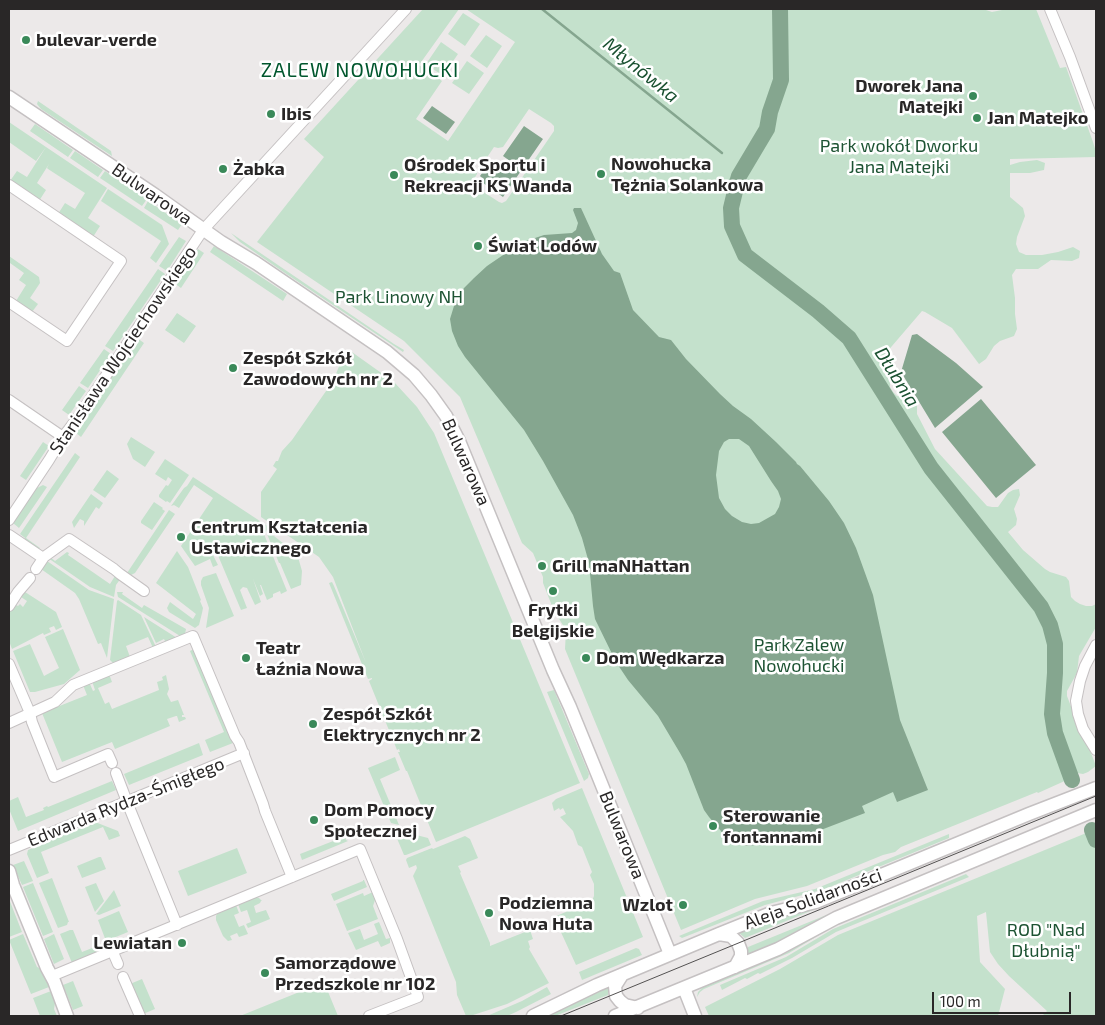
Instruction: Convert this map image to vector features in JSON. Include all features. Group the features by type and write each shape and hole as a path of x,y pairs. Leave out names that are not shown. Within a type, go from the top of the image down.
{"street":[{"name":"Stanisława Wojciechowskiego","path":"9,520 203,230 406,9"},
{"path":"1050,9 1096,128"},
{"name":"Bulwarowa","path":"9,97 155,195 203,230 256,263 393,356 420,381 431,395 446,416 459,441 607,796 670,954"},
{"path":"9,185 121,261 67,341 9,302"},
{"path":"9,400 63,437"},
{"path":"9,535 43,558"},
{"path":"36,569 43,558 68,538 144,591"},
{"path":"9,606 30,578"},
{"path":"9,723 57,701 73,685 194,636 244,753 292,877"},
{"path":"1096,645 1082,673 1076,701 1083,729 1096,750"},
{"path":"9,664 54,777 108,754 112,763"},
{"name":"Edwarda Rydza-Śmigłego","path":"9,850 244,753"},
{"path":"116,773 177,925"},
{"name":"Aleja Solidarności","path":"533,1016 572,996 718,934 771,913 816,902 1096,788"},
{"name":"Aleja Solidarności","path":"615,1016 778,950 836,918 1096,810"},
{"path":"52,976 360,849 397,938 418,996 368,1016"},
{"path":"9,871 67,1016"},
{"path":"718,934 731,936 738,943 741,956 735,967"},
{"path":"112,950 118,964"},
{"path":"622,974 615,986 616,996 625,1004 638,1008"},
{"path":"123,977 140,1016"},
{"path":"684,988 695,1016"}],"green space":[{"name":"Park Zalew Nowohucki","path":"423,9 459,9 419,65 442,81 416,119 448,141 515,42 466,9 985,9 992,12 1007,9 1036,9 1060,68 1066,67 1093,142 1096,157 1010,159 1010,165 1037,160 1045,163 1044,170 1030,173 1010,173 1010,197 1023,208 1025,216 1016,244 1019,252 1026,255 1042,255 1073,247 1080,251 1079,258 1072,261 1051,260 1038,269 1016,269 1012,275 1017,329 1014,336 1000,341 994,346 986,359 979,364 952,328 922,311 880,360 890,376 890,387 893,392 897,396 902,397 907,394 913,394 917,399 917,414 935,449 987,506 998,507 1008,493 1019,489 1020,495 1014,509 1017,519 1016,525 1008,532 1023,550 1045,569 1066,577 1069,581 1071,597 1075,601 1086,606 1096,604 1096,627 1079,656 1077,673 1067,691 1067,696 1096,766 1088,772 1083,774 1077,773 1078,775 1038,793 901,847 895,852 883,855 807,886 755,899 681,930 565,649 566,630 554,611 533,553 522,543 460,397 404,341 257,242 324,157 304,139","holes":["529,109 554,126 554,131 506,201 499,202 471,184 477,174 477,170 472,165 472,162 475,159 482,161 486,159 494,147 503,147"]},
{"path":"463,13 480,24 465,46 448,34"},
{"path":"486,35 502,46 487,68 470,56"},
{"path":"441,42 458,54 443,76 426,64"},
{"path":"467,61 484,73 469,94 452,83"},
{"path":"38,101 111,151 112,156 41,109 37,104"},
{"path":"9,122 46,147 36,161 9,142"},
{"path":"35,124 73,150 68,157 30,131"},
{"path":"46,147 107,188 88,218 100,226 93,237 58,214 65,203 75,209 85,193 48,169 49,164 37,183 46,190 39,201 10,181 17,171 27,177"},
{"path":"75,151 103,170 98,177 70,158"},
{"path":"105,171 147,199 142,206 100,178"},
{"path":"108,189 162,225 169,244 156,263 150,258 161,241 101,201"},
{"path":"148,201 181,223 178,230 144,208"},
{"path":"231,233 404,350 403,352 240,242"},
{"path":"179,237 186,241 167,271 159,266"},
{"path":"214,246 287,294 283,301 210,252"},
{"path":"198,249 204,253 181,288 174,283"},
{"path":"9,256 39,277 40,283 30,298 38,304 32,312 16,301 26,285 19,280 24,273 10,263 9,265"},
{"path":"158,269 165,274 113,351 105,346"},
{"path":"177,313 196,326 184,343 165,330"},
{"path":"137,338 144,343 81,437 75,431"},
{"path":"104,349 111,354 88,388 80,383"},
{"path":"349,350 394,382 417,407 434,433 580,783 436,842 398,752 400,752 399,749 397,750 369,681 372,678 368,679 329,583 332,582 334,586 366,663 333,577 319,557 261,517 261,492 277,469 273,466 333,381 340,364"},
{"path":"79,386 86,391 69,415 62,410"},
{"path":"131,437 155,452 145,467 133,459 127,444"},
{"path":"43,442 49,446 26,480 20,476"},
{"path":"75,453 80,457 26,538 39,549 24,540 25,538 20,534"},
{"path":"165,459 189,475 170,503 159,497 159,495 172,480 168,477 166,481 155,474"},
{"path":"107,470 119,479 105,498 93,490"},
{"path":"193,477 269,527 264,534 287,591 281,594 280,591 273,594 273,597 267,600 261,585 263,594 260,596 253,579 261,602 255,605 247,588 243,587 240,590 247,608 241,610 217,553 213,555 218,565 213,567 210,559 195,566 181,546 213,498 194,485 179,508 174,505 171,506"},
{"path":"43,485 47,487 19,528 13,523 15,519 35,489"},
{"path":"91,494 103,503 99,509 96,507 84,526 84,521 80,519 74,528 72,522"},
{"path":"154,502 165,511 152,530 141,523 141,521"},
{"path":"169,510 175,514 135,573 131,575 127,573"},
{"path":"269,532 298,557 302,571 301,585 291,589 267,534"},
{"path":"177,551 188,567 203,608 199,625 195,628 169,612 167,608 170,602 193,619 196,614 156,583"},
{"path":"67,552 69,553 68,555 110,584 115,576 121,578 116,585 114,597 90,587 48,558 50,557 55,561"},
{"path":"47,561 89,590 114,599 107,658 101,643 98,644 75,593 41,569"},
{"path":"216,573 234,616 206,628 209,608 201,581 203,577"},
{"path":"24,592 56,612 62,627 56,630 54,626 49,628 51,632 44,635 43,633 12,649 9,641 9,612 14,604 18,606 20,604 23,607 27,601 21,597"},
{"path":"117,592 123,592 122,594 142,608 144,605 186,629 185,634 180,636 118,597"},
{"path":"118,600 141,615 156,647 153,648 148,637 126,646 130,657 114,664 110,660"},
{"path":"144,617 177,638 166,643 164,639 156,643"},
{"path":"63,629 80,670 64,684 30,692 13,651 30,644 44,676 59,668 45,637"},
{"path":"194,649 233,743 210,752 205,740 224,732 190,651"},
{"path":"109,674 112,682 98,688 105,704 109,702 112,709 159,690 157,682 163,680 162,677 166,675 169,689 167,694 171,702 178,700 184,715 182,717 186,719 179,722 176,716 167,719 170,726 115,749 112,742 62,762 42,713 87,695 83,685 89,682 93,691 95,690 92,681"},
{"path":"554,690 589,774 588,778 584,781 547,692"},
{"path":"199,743 203,755 129,785 124,774"},
{"path":"395,757 400,770 380,779 399,825 391,823 368,768"},
{"path":"112,781 116,790 18,831 9,809 9,801 18,797 26,817 44,810 43,808 47,806"},
{"path":"582,788 643,937 576,965 554,917 592,901 594,884 590,875 592,872 582,847 578,845 573,831 560,817 566,814 563,808 554,811 552,803 556,799"},
{"path":"1056,810 745,938 739,933 1026,821"},
{"path":"1069,816 787,939 748,955 748,947"},
{"path":"95,822 118,831 120,836 109,840 103,827 41,852 49,873 37,878 27,854 28,850"},
{"path":"393,829 428,838 431,845 404,855"},
{"name":"ROD \"Nad Dłubnią\"","path":"1096,829 1096,1016 1042,1016 1047,1011 1009,976 990,952 986,912 977,916 980,962 1005,989 998,1016 709,1016 705,1007 780,969 838,935"},
{"path":"949,834 949,838 825,889 765,905 682,938 679,936 763,901 815,889"},
{"path":"346,836 348,841 302,860 300,854"},
{"path":"465,836 470,839 478,858 458,866 490,946 530,930 533,939 528,941 529,949 549,983 507,1004 470,1016 466,1016 457,995 456,982 413,876 417,868 416,865 409,868 406,860"},
{"path":"237,848 247,873 188,896 178,871"},
{"path":"101,857 106,869 82,878 77,866"},
{"path":"24,861 33,881 22,885 13,865"},
{"path":"964,871 836,925 789,953 704,989 697,997 698,992 703,987 783,954 835,925"},
{"path":"966,874 969,877 836,932 792,958 722,990 720,985 786,957 833,929"},
{"path":"52,878 69,922 67,925 58,928 39,883"},
{"path":"363,880 367,887 334,901 331,894"},
{"path":"33,883 53,932 43,936 23,887"},
{"path":"96,883 104,901 95,912 85,887"},
{"path":"114,890 121,906 99,915 96,914"},
{"path":"373,892 376,897 373,906 378,919 347,931 336,904 363,893 364,896"},
{"path":"256,897 262,901 254,906 256,913 266,910 270,919 248,928 246,924 251,922 247,910 241,912 238,904"},
{"path":"9,899 22,932 9,937"},
{"path":"236,905 239,913 234,915 239,927 244,925 248,934 239,937 237,933 230,936 232,940 228,941 223,936 216,916 218,912"},
{"path":"119,911 128,932 106,941 98,920"},
{"path":"379,922 386,939 390,938 390,943 381,947 378,941 356,950 348,933 360,929 364,940 378,934 374,924"},
{"path":"73,930 82,952 105,943 107,948 72,963 60,934"},
{"path":"23,934 37,967 42,969 49,987 31,994 9,940"},
{"path":"54,934 64,959 54,964 44,939"},
{"path":"636,948 639,949 642,955 582,980 579,972"},
{"path":"142,979 155,1009 143,1014 130,984"},
{"path":"73,981 83,1006 73,1010 63,985"},
{"path":"324,982 338,1016 240,1016"},
{"path":"547,987 551,994 516,1012 507,1016 487,1016 522,1001"},
{"path":"608,987 608,995 555,1016 546,1016 573,1002"},
{"path":"51,991 57,1016 40,1016 33,998"}],"shaded area":[{"path":"432,106 455,122 446,134 423,118"},
{"path":"524,126 543,139 503,197 483,183 484,180 480,176 491,160 516,168 517,166 503,156"},
{"path":"574,208 581,208 602,254 614,271 620,273 633,310 659,337 671,340 686,359 720,394 751,419 800,466 829,501 844,523 856,548 873,595 900,720 928,790 897,802 893,792 862,806 865,813 813,833 787,840 747,846 733,842 726,837 704,810 680,753 658,716 628,680 616,662 595,619 589,563 573,515 524,430 465,357 452,331 450,319 454,306 464,288 474,278 487,266 526,241 544,235 572,233 576,230 578,223","holes":["729,439 739,439 749,446 778,491 781,499 775,514 759,523 742,522 732,516 725,509 719,498 716,475 719,451 724,442"]},
{"path":"917,334 956,363 983,387 935,428 901,372 912,335"},
{"path":"981,399 1036,465 996,498 942,432"}],"waterway":[{"name":"Młynówka","path":"542,9 722,153"},
{"name":"Dłubnia","path":"780,9 781,80 770,112 767,129 739,176 731,208 732,226 745,255 818,311 849,338 931,468 1041,607 1050,625 1055,644 1052,714 1055,733 1072,780"},
{"name":"Młynówka","path":"731,179 736,185"},
{"name":"Dłubnia","path":"1092,830 1096,840"}],"tram line":[{"path":"561,1016 1096,796"}],"place":[{"name":"bulevar-verde","path":"26,40"},
{"name":"Dworek Jana Matejki","path":"973,96"},
{"name":"Ibis","path":"271,114"},
{"name":"Jan Matejko","path":"977,118"},
{"name":"Żabka","path":"223,169"},
{"name":"Nowohucka Tężnia Solankowa","path":"601,174"},
{"name":"Ośrodek Sportu i Rekreacji KS Wanda","path":"394,175"},
{"name":"Świat Lodów","path":"478,246"},
{"name":"Zespół Szkół Zawodowych nr 2","path":"233,368"},
{"name":"Centrum Kształcenia Ustawicznego","path":"181,537"},
{"name":"Grill maNHattan","path":"542,566"},
{"name":"Frytki Belgijskie","path":"553,591"},
{"name":"Teatr Łaźnia Nowa","path":"246,658"},
{"name":"Dom Wędkarza","path":"586,658"},
{"name":"Zespół Szkół Elektrycznych nr 2","path":"313,724"},
{"name":"Dom Pomocy Społecznej","path":"314,820"},
{"name":"Sterowanie fontannami","path":"713,826"},
{"name":"Wzlot","path":"683,905"},
{"name":"Podziemna Nowa Huta","path":"489,913"},
{"name":"Lewiatan","path":"182,943"},
{"name":"Samorządowe Przedszkole nr 102","path":"265,973"}],"district":[{"name":"ZALEW NOWOHUCKI","path":"360,70"}],"park label":[{"name":"Park wokół Dworku Jana Matejki","path":"899,156"},
{"name":"Park Linowy NH","path":"399,297"}]}
